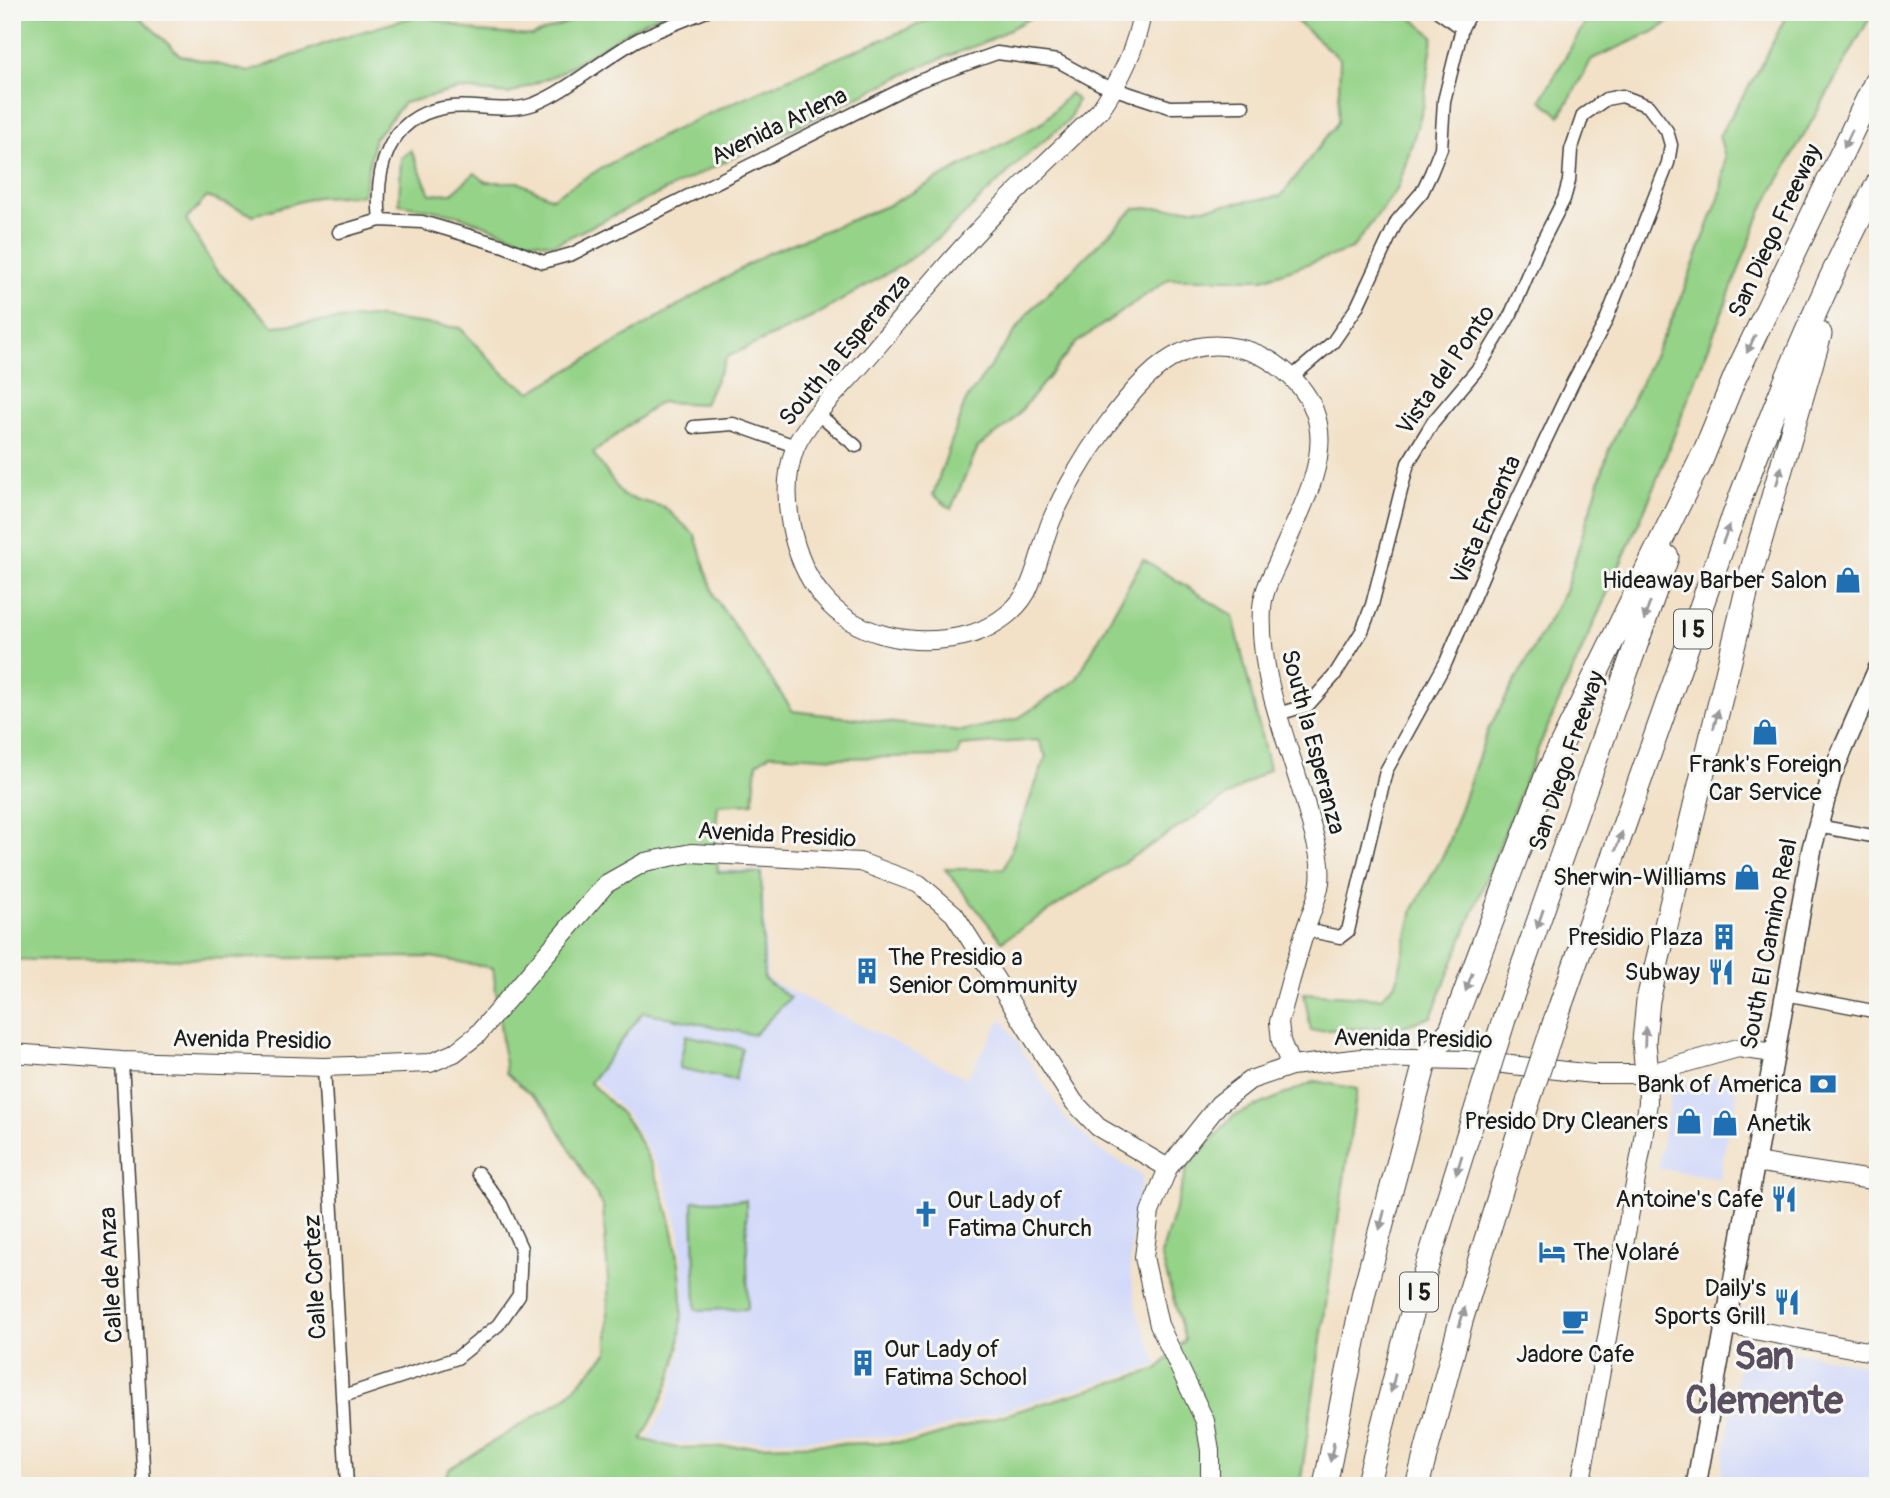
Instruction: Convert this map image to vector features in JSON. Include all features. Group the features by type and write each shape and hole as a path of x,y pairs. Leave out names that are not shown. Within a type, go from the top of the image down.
{"highway":[{"name":"San Diego Freeway","path":"1367,1486 1408,1327 1505,1016 1703,455 1735,377 1878,77"},
{"name":"I 5","path":"1417,1486 1461,1321 1529,1099 1726,536 1767,427 1846,243 1878,183"},
{"path":"1647,1074 1644,1042 1651,986 1751,573 1846,243"},
{"path":"1325,1486 1364,1292 1426,1059 1451,1030 1547,774 1703,455"}],"main road":[{"name":"South El Camino Real","path":"1696,1486 1817,826 1832,774 1878,669"}],"street":[{"path":"380,220 378,204 387,146 412,118 444,107 502,111 535,103 639,39 704,12"},
{"name":"South la Esperanza","path":"1142,12 1137,41 1115,89 1100,110 965,244 818,415 795,446 788,500 790,525 818,592 839,615 866,631 930,640 966,636 995,624 1026,593 1066,487 1124,405 1166,360 1185,350 1237,348 1265,356 1292,377 1311,404 1318,424 1319,444 1312,479 1263,598 1260,640 1319,861 1321,880 1279,1021 1280,1041 1291,1066"},
{"path":"1440,12 1462,28"},
{"path":"1292,377 1333,342 1357,307 1397,220 1422,192 1432,173 1441,148 1444,101 1462,28 1470,12"},
{"name":"Avenida Arlena","path":"339,232 380,220 422,222 457,230 543,262 572,254 919,81 997,53 1058,61 1115,89 1170,107 1243,106"},
{"name":"Vista del Ponto","path":"1278,714 1308,705 1334,676 1362,631 1372,605 1408,463 1433,422 1480,366 1511,314 1563,199 1569,181 1571,150 1583,115 1606,99 1622,96 1634,99"},
{"name":"Vista Encanta","path":"1306,930 1340,937 1348,931 1386,771 1446,662 1503,529 1574,380 1605,323 1629,264 1668,163 1671,145 1667,131 1658,117 1648,106 1634,99"},
{"path":"818,415 856,446"},
{"path":"694,427 733,424 795,446"},
{"path":"1817,826 1878,837"},
{"name":"Avenida Presidio","path":"12,1053 122,1061 324,1067 430,1063 454,1053 477,1035 606,884 645,862 691,853 860,862 919,884 954,914 1074,1102 1098,1127 1168,1168 1219,1104 1250,1080 1291,1066 1362,1058 1426,1059 1467,1060 1592,1074 1647,1074 1738,1048 1774,1053"},
{"path":"1785,994 1878,1012"},
{"name":"Calle de Anza","path":"122,1061 144,1486"},
{"name":"Calle Cortez","path":"324,1067 347,1486"},
{"path":"1580,1486 1640,1156 1648,1102 1647,1074"},
{"path":"1755,1162 1878,1181"},
{"path":"1168,1168 1150,1212 1144,1257 1159,1325 1205,1422 1210,1450 1210,1486"},
{"path":"343,1396 457,1358 498,1325 519,1295 521,1248 501,1205 478,1173"},
{"path":"1727,1325 1878,1353"}],"shaded area":[{"path":"673,868 762,871 767,979 967,1078 1002,1018 1064,1117 1100,1150 1143,1176 1133,1220 1130,1269 1137,1312 1158,1365 916,1436 672,1444 648,1438 667,1404 681,1352 684,1296 680,1234 663,1176 630,1119 571,1054"},
{"path":"1725,1075 1733,1077 1736,1082 1734,1091 1738,1092 1735,1108 1731,1108 1720,1179 1658,1168 1671,1093 1677,1086"},
{"path":"1743,1342 1878,1367 1878,1486 1719,1486"}],"green space":[{"path":"12,12 139,12 140,17 180,55 249,72 340,38 420,15 479,32 532,36 595,12 667,12 644,22 558,74 509,94 460,89 404,103 374,139 363,195 316,197 253,215 207,197 186,220 215,269 273,326 372,317 460,328 505,375 531,392 766,254 889,205 1042,123 1070,93 1077,100 1069,120 1022,159 946,232 903,264 813,317 727,357 704,404 660,402 593,453 623,496 664,507 695,535 715,598 793,711 962,731 1017,719 1076,680 1143,559 1233,616 1269,769 1002,941 945,869 1004,869 1046,756 1038,740 960,746 957,756 838,758 770,754 757,763 753,803 718,805 715,837 718,872 761,873 764,979 790,998 754,1035 643,1012 590,1083 626,1119 644,1149 666,1204 679,1263 681,1322 678,1350 668,1385 642,1439 676,1448 914,1442 1158,1369 1185,1340 1161,1255 1188,1166 1233,1116 1316,1081 1357,1089 1300,1486 440,1486 450,1468 565,1398 608,1352 608,1281 603,1206 546,1108 506,1073 493,968 431,957 12,960"},
{"path":"948,12 1041,12 988,41 922,66 555,244 525,240 454,214 399,204 401,158 411,150 430,194 452,193 475,173 486,182 518,182 552,198 696,119"},
{"path":"1286,12 1405,12 1433,36 1423,108 1398,188 1352,249 1263,279 1169,279 1076,343 1010,424 978,447 951,509 933,495 965,402 1029,312 1135,208 1204,208 1281,196 1338,122 1340,59"},
{"path":"1591,12 1685,12 1653,32 1592,59 1560,116 1541,100"},
{"path":"1788,12 1873,12 1762,210 1648,502 1540,744 1431,1017 1403,1026 1311,1031 1304,993 1381,998 1397,981 1413,909 1445,852 1488,730 1565,591 1609,449 1677,308 1721,192 1725,157 1719,136 1761,66"},
{"path":"686,1035 742,1048 735,1080 679,1068"},
{"path":"746,1200 748,1309 696,1310 693,1201"}],"place":[{"name":"Hideaway Barber Salon","path":"1848,580"},
{"name":"Frank's Foreign Car Service","path":"1765,732"},
{"name":"Sherwin-Williams","path":"1747,877"},
{"name":"Presidio Plaza","path":"1724,937"},
{"name":"The Presidio a Senior Community","path":"867,971"},
{"name":"Subway","path":"1721,972"},
{"name":"Bank of America","path":"1823,1084"},
{"name":"Presido Dry Cleaners","path":"1689,1121"},
{"name":"Anetik","path":"1725,1123"},
{"name":"Antoine's Cafe","path":"1784,1199"},
{"name":"Our Lady of Fatima Church","path":"926,1214"},
{"name":"The Volaré","path":"1552,1252"},
{"name":"Daily's Sports Grill","path":"1787,1302"},
{"name":"Jadore Cafe","path":"1575,1321"},
{"name":"Our Lady of Fatima School","path":"863,1363"}],"district":[{"name":"San Clemente","path":"1764,1379"}]}
